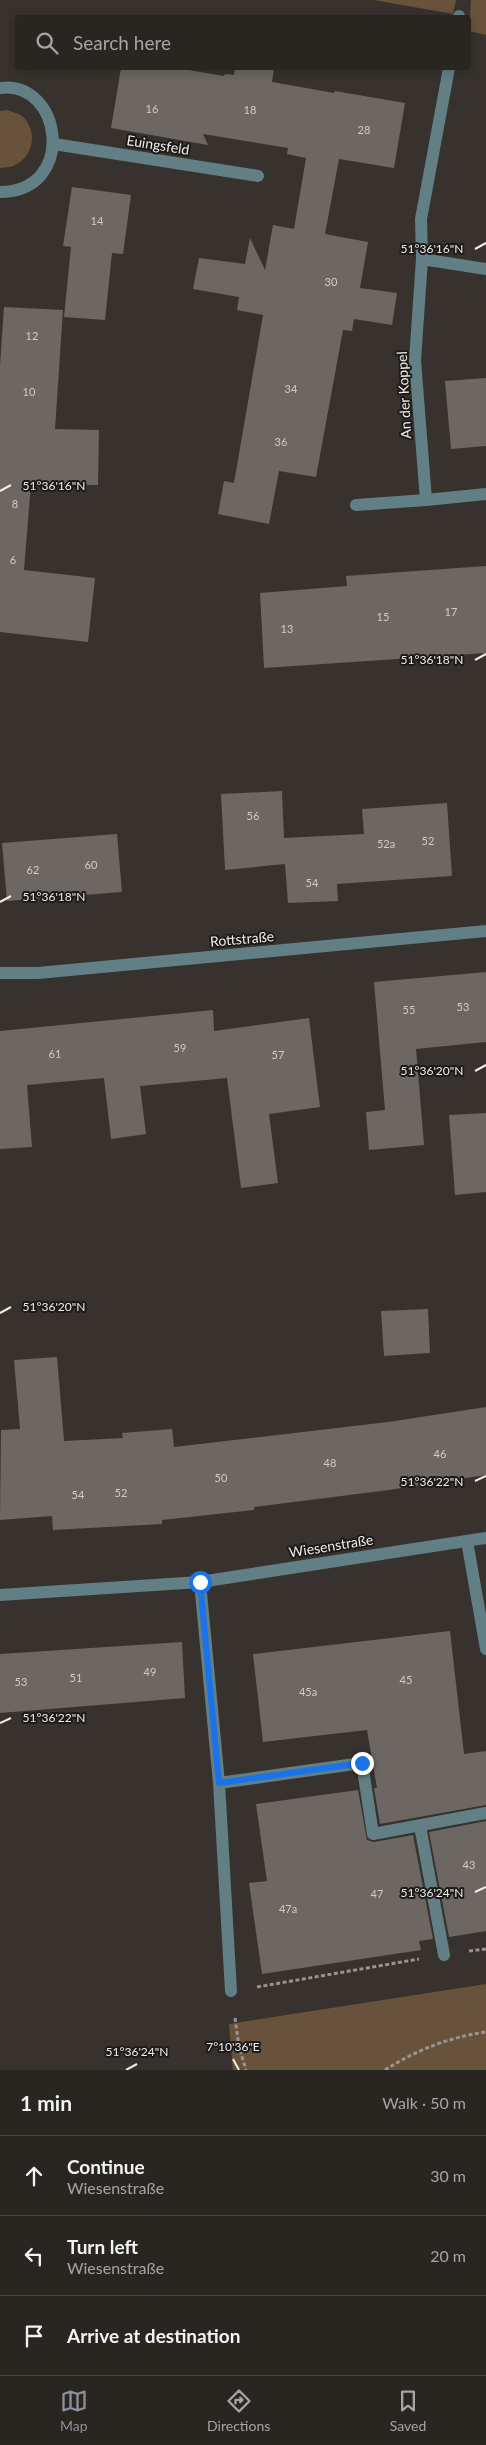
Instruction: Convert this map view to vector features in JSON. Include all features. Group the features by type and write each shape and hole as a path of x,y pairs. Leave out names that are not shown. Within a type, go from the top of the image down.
{"street":[{"name":"An der Koppel","path":"426,500 415,360 422,259 421,219 449,70"},
{"path":"0,88 20,91 35,99 46,112 52,128 54,144 50,160 41,175 27,186 10,192 0,192"},
{"name":"Euingsfeld","path":"54,144 258,176"},
{"path":"422,259 486,268"},
{"path":"356,505 486,494"},
{"name":"Rottstraße","path":"0,973 38,973 486,930"},
{"name":"Wiesenstraße","path":"0,1595 200,1582 486,1538"},
{"path":"467,1541 486,1649"},
{"path":"200,1582 219,1783 231,1991"},
{"path":"219,1783 362,1763 373,1834 486,1813"},
{"path":"420,1826 444,1955"}],"path":[{"path":"246,2070 239,2047 231,1991 486,1949"},
{"path":"385,2070 397,2062 458,2036 486,2032"}],"shaded area":[{"path":"374,0 456,0 453,14"},
{"path":"471,0 486,0 486,35 471,31"},
{"path":"7,110 22,116 27,122 32,135 32,142 26,156 21,161 12,167 0,168 0,111"},
{"path":"486,1984 486,2070 233,2070 229,2024"}],"building":[{"path":"121,70 189,70 224,76 225,74 234,75 235,70 274,70 272,82 405,103 394,168 339,159 325,234 368,242 360,288 397,293 392,325 354,319 352,331 343,330 316,477 279,471 269,524 218,514 224,481 234,483 263,315 237,310 239,297 193,289 199,258 245,264 250,238 265,270 273,225 294,229 306,158 287,154 288,148 203,134 208,145 111,128"},
{"path":"72,187 131,195 123,254 112,253 105,320 64,317 71,247 63,246"},
{"path":"4,307 63,310 55,429 99,430 98,485 31,484 24,570 95,578 88,642 0,632 0,365"},
{"path":"486,378 486,446 451,449 445,381"},
{"path":"486,566 486,653 264,668 260,593 347,586 346,576"},
{"path":"282,791 284,838 364,834 362,809 447,803 452,876 337,884 338,901 288,903 285,864 225,870 221,794"},
{"path":"117,834 122,892 7,901 2,843"},
{"path":"486,972 486,1042 416,1049 424,1145 369,1150 366,1112 385,1110 374,982"},
{"path":"213,1010 214,1031 309,1018 320,1107 269,1114 278,1183 241,1188 227,1078 140,1086 146,1134 111,1139 104,1078 27,1085 32,1147 0,1149 0,1031"},
{"path":"486,1113 486,1192 455,1195 449,1115"},
{"path":"428,1309 430,1353 384,1356 381,1311"},
{"path":"57,1357 64,1441 123,1438 122,1433 172,1429 174,1447 388,1422 486,1407 486,1475 389,1490 254,1507 254,1510 162,1520 162,1524 53,1530 52,1516 0,1520 1,1430 20,1429 14,1360"},
{"path":"450,1631 464,1754 486,1751 486,1805 380,1824 374,1788 377,1788 367,1730 263,1742 253,1654"},
{"path":"182,1642 185,1698 0,1713 0,1654"},
{"path":"358,1790 367,1840 374,1842 413,1835 433,1939 419,1941 421,1950 262,1974 249,1883 267,1881 256,1804"},
{"path":"486,1821 486,1931 449,1937 429,1832"}],"route":[{"path":"200,1582 219,1783 362,1763"}]}
